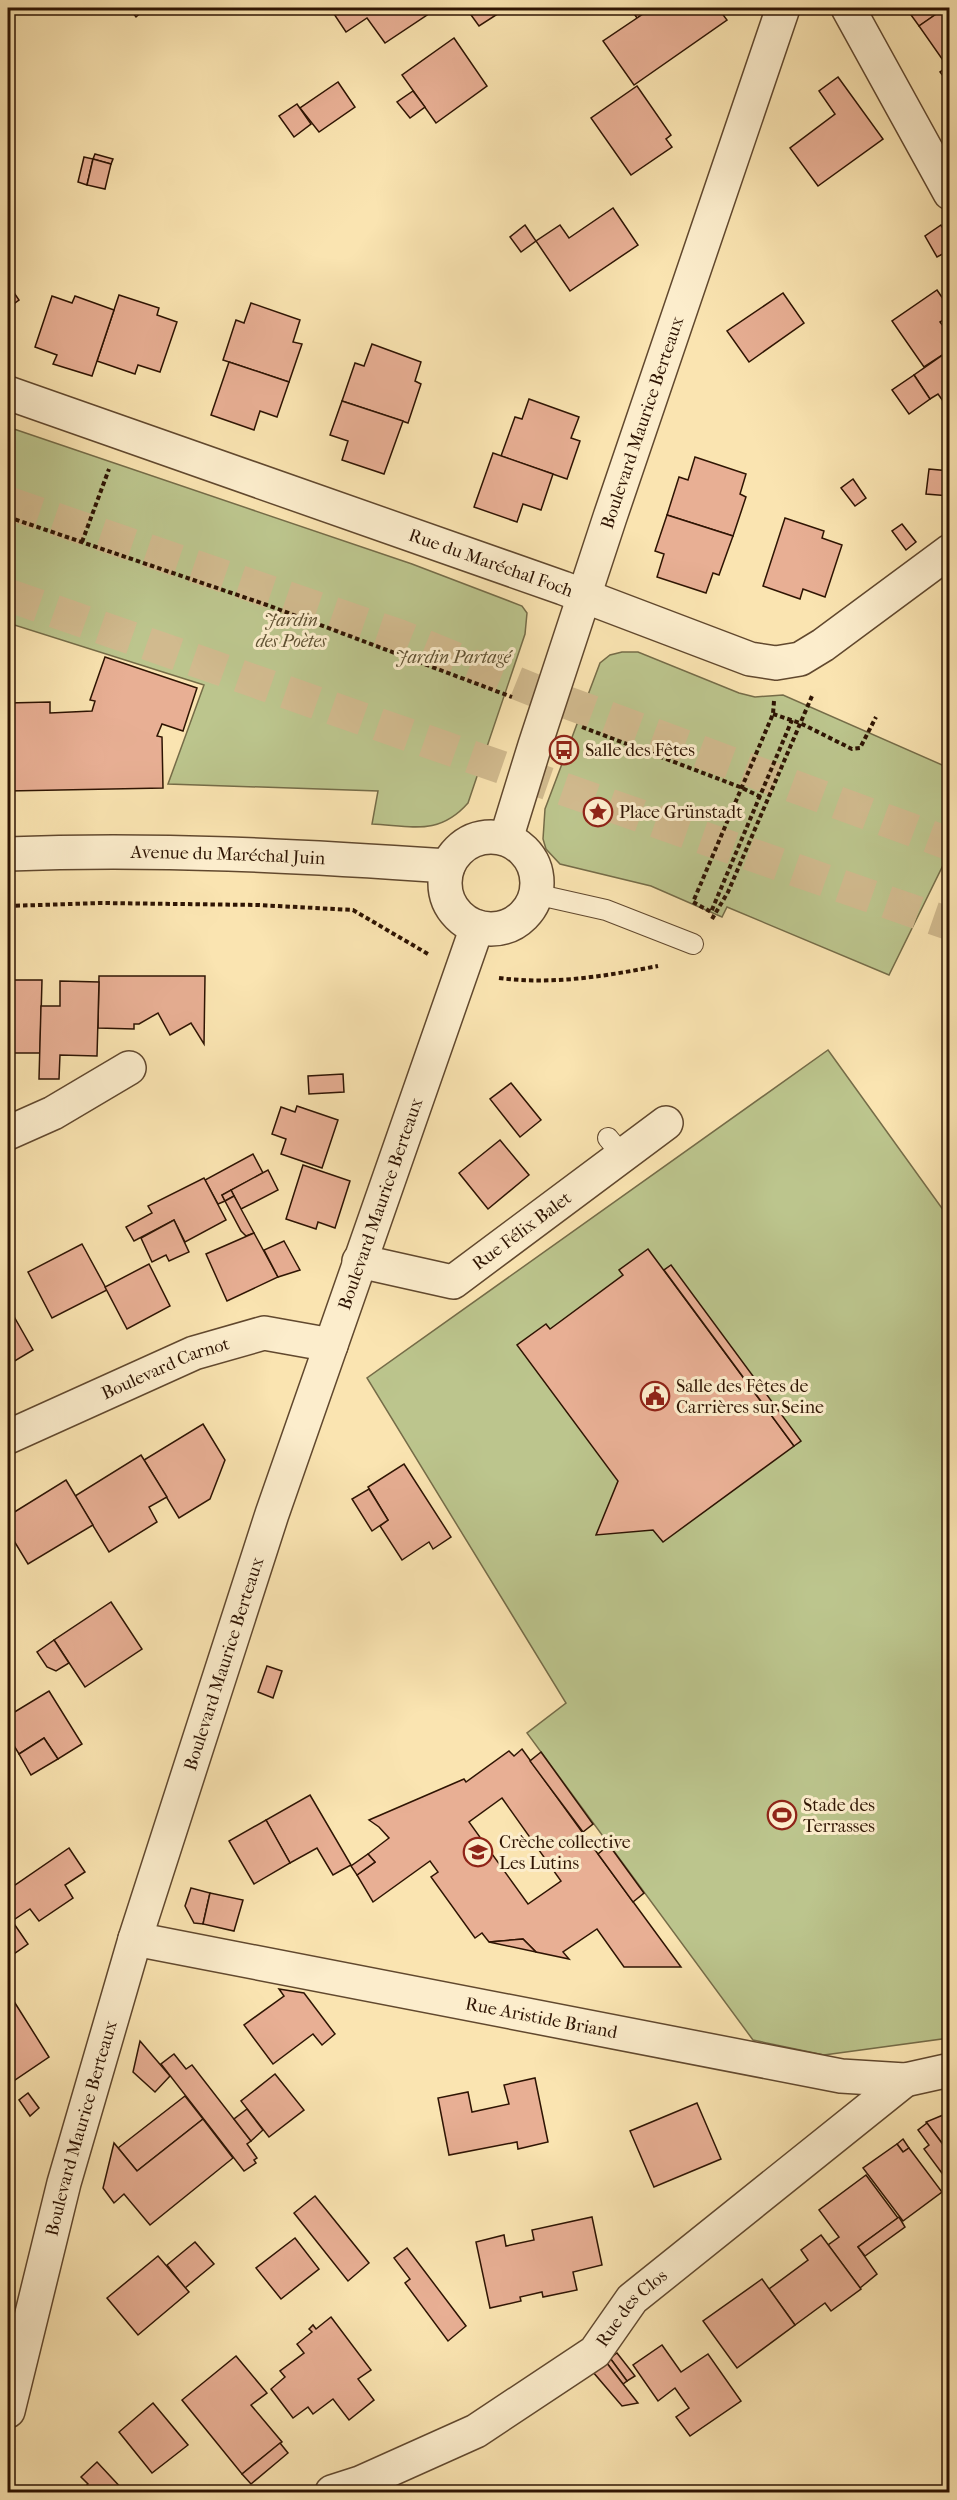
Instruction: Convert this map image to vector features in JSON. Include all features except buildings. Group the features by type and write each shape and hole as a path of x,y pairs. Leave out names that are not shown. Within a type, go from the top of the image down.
{"street":[{"name":"Boulevard Maurice Berteaux","path":"506,839 584,595 783,8"},
{"path":"848,8 950,193"},
{"name":"Rue du Maréchal Foch","path":"8,393 584,595 750,659 776,663 800,659 950,551"},
{"path":"490,837 506,839 518,846 529,857 535,868 537,884 535,894 527,911 515,922 492,929 477,927 454,911 447,896 445,882 448,866 457,852 470,842 490,837"},
{"name":"Avenue du Maréchal Juin","path":"8,854 81,851 220,853 448,866"},
{"name":"Boulevard Maurice Berteaux","path":"8,2411 64,2183 135,1939 272,1514 477,927"},
{"path":"8,1133 53,1113 129,1068"},
{"name":"Rue Félix Balet","path":"359,1261 453,1282 616,1147 666,1123"},
{"name":"Boulevard Carnot","path":"8,1437 194,1353 264,1333 331,1345"},
{"name":"Rue Aristide Briand","path":"135,1939 841,2076 905,2080 950,2070"},
{"name":"Rue des Clos","path":"332,2493 476,2432 595,2352 632,2299 905,2080"}],"lane":[{"path":"535,894 606,910 693,944"}],"path":[{"path":"82,542 111,462 131,436"},
{"path":"8,517 267,605 546,709"},
{"path":"8,906 101,903 258,905 353,910 460,973 516,981 596,978 664,965 699,939 728,892 815,690 814,651"},
{"path":"775,698 773,714 740,786 693,902 711,912 792,720"},
{"path":"773,714 800,723 852,749 861,748 876,717"},
{"path":"582,727 740,786 761,797"}],"green space":[{"name":"Jardin des Poètes","path":"8,427 412,564 522,606 527,613 525,634 468,803 457,813 435,825 412,827 372,824 378,791 168,784 204,685 8,623"},
{"path":"638,652 739,693 755,697 783,695 949,768 949,853 889,975 727,907 722,917 651,886 560,864 546,849 543,839 545,809 600,663 610,655"},
{"path":"828,1050 949,1218 949,2038 824,2055 753,2040 527,1733 566,1703 367,1378"}],"tunnel":[{"path":"8,503 400,636 541,693 950,844"},
{"path":"8,595 950,924"}],"place":[{"name":"Salle des Fêtes","path":"564,750"},
{"name":"Place Grünstadt","path":"598,812"},
{"name":"Salle des Fêtes de Carrières sur Seine","path":"655,1396"},
{"name":"Stade des Terrasses","path":"782,1815"},
{"name":"Crèche collective Les Lutins","path":"478,1852"}],"park label":[{"name":"Jardin Partagé","path":"453,657"}]}
